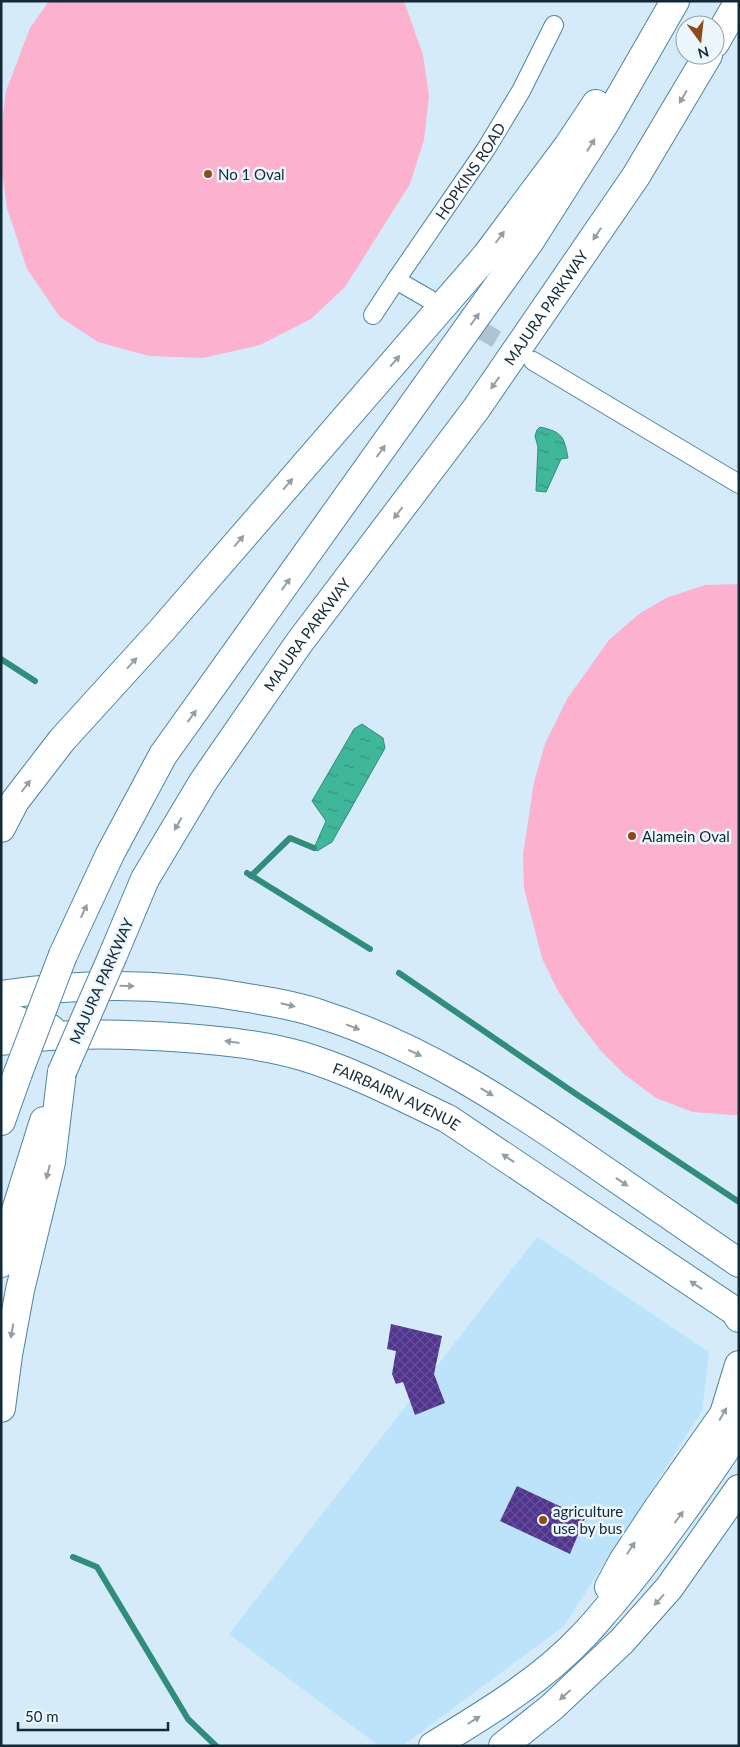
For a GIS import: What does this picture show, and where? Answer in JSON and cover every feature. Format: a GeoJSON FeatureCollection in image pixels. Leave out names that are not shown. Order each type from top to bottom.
{"type":"FeatureCollection","features":[{"type":"Feature","properties":{"kind":"main road"},"geometry":{"type":"LineString","coordinates":[[1,828],[15,801],[62,740],[162,630],[486,256],[568,146],[636,44],[671,1]]}},
{"type":"Feature","properties":{"kind":"main road"},"geometry":{"type":"LineString","coordinates":[[1,1121],[63,955],[110,854],[163,755],[530,241],[606,123],[675,1]]}},
{"type":"Feature","properties":{"kind":"main road"},"geometry":{"type":"LineString","coordinates":[[725,26],[739,1]]}},
{"type":"Feature","properties":{"kind":"main road","name":"MAJURA PARKWAY"},"geometry":{"type":"LineString","coordinates":[[1,1263],[34,1150],[62,1072],[145,879],[202,782],[299,643],[476,409],[636,176],[702,65]]}},
{"type":"Feature","properties":{"kind":"main road"},"geometry":{"type":"LineString","coordinates":[[9,996],[92,985],[187,989],[288,1005],[321,1014],[420,1054],[517,1110],[739,1263]]}},
{"type":"Feature","properties":{"kind":"main road"},"geometry":{"type":"LineString","coordinates":[[1,1014],[27,1024],[72,1033]]}},
{"type":"Feature","properties":{"kind":"main road","name":"FAIRBAIRN AVENUE"},"geometry":{"type":"LineString","coordinates":[[1,1041],[72,1033],[159,1036],[234,1042],[301,1056],[365,1080],[448,1119],[738,1315]]}},
{"type":"Feature","properties":{"kind":"main road"},"geometry":{"type":"LineString","coordinates":[[1,1408],[8,1355],[20,1290],[51,1162],[62,1072]]}},
{"type":"Feature","properties":{"kind":"main road"},"geometry":{"type":"LineString","coordinates":[[583,1637],[623,1561],[724,1414],[739,1365]]}},
{"type":"Feature","properties":{"kind":"main road"},"geometry":{"type":"LineString","coordinates":[[433,1746],[542,1673],[583,1637],[646,1562],[689,1504],[739,1430]]}},
{"type":"Feature","properties":{"kind":"main road"},"geometry":{"type":"LineString","coordinates":[[503,1746],[552,1707],[622,1641],[669,1588],[739,1489]]}},
{"type":"Feature","properties":{"kind":"street","name":"HOPKINS ROAD"},"geometry":{"type":"LineString","coordinates":[[372,315],[491,141],[521,91],[554,25]]}},
{"type":"Feature","properties":{"kind":"street"},"geometry":{"type":"LineString","coordinates":[[396,280],[429,299]]}},
{"type":"Feature","properties":{"kind":"street"},"geometry":{"type":"LineString","coordinates":[[533,361],[739,484]]}},
{"type":"Feature","properties":{"kind":"shaded area","name":"No 1 Oval"},"geometry":{"type":"Polygon","coordinates":[[[49,1],[404,1],[423,55],[429,96],[424,140],[410,184],[345,287],[311,319],[260,345],[203,358],[149,356],[98,342],[60,317],[27,269],[7,208],[1,163],[1,131],[6,91],[30,28],[49,1]]]}},
{"type":"Feature","properties":{"kind":"shaded area","name":"Alamein Oval"},"geometry":{"type":"Polygon","coordinates":[[[739,584],[739,1115],[733,1115],[693,1112],[656,1098],[624,1074],[601,1051],[558,991],[542,958],[524,888],[523,855],[534,782],[545,744],[567,699],[609,640],[639,614],[666,598],[705,585],[739,584]]]}},
{"type":"Feature","properties":{"kind":"shaded area","name":"agriculture use by bus"},"geometry":{"type":"Polygon","coordinates":[[[537,1237],[709,1352],[702,1411],[564,1626],[402,1746],[379,1746],[229,1634],[537,1237]]]}},
{"type":"Feature","properties":{"kind":"water"},"geometry":{"type":"Polygon","coordinates":[[[540,427],[561,436],[568,458],[561,459],[546,492],[536,491],[538,447],[535,436],[540,427]]]}},
{"type":"Feature","properties":{"kind":"water"},"geometry":{"type":"Polygon","coordinates":[[[362,724],[383,738],[385,748],[332,842],[317,851],[314,848],[326,821],[312,801],[354,729],[362,724]]]}},
{"type":"Feature","properties":{"kind":"building"},"geometry":{"type":"Polygon","coordinates":[[[391,1324],[442,1336],[434,1374],[445,1403],[415,1415],[403,1382],[396,1384],[392,1374],[396,1351],[387,1349],[391,1324]]]}},
{"type":"Feature","properties":{"kind":"building","name":"agriculture use by bus"},"geometry":{"type":"Polygon","coordinates":[[[517,1486],[585,1518],[570,1554],[500,1521],[517,1486]]]}},
{"type":"Feature","properties":{"kind":"waterway"},"geometry":{"type":"LineString","coordinates":[[1,659],[35,681]]}},
{"type":"Feature","properties":{"kind":"waterway"},"geometry":{"type":"LineString","coordinates":[[251,876],[290,838],[314,848]]}},
{"type":"Feature","properties":{"kind":"waterway"},"geometry":{"type":"LineString","coordinates":[[247,873],[370,949]]}},
{"type":"Feature","properties":{"kind":"waterway"},"geometry":{"type":"LineString","coordinates":[[399,973],[739,1202]]}},
{"type":"Feature","properties":{"kind":"waterway"},"geometry":{"type":"LineString","coordinates":[[73,1557],[97,1567],[188,1719],[216,1746]]}},
{"type":"Feature","properties":{"kind":"tunnel"},"geometry":{"type":"LineString","coordinates":[[435,302],[524,356]]}},
{"type":"Feature","properties":{"kind":"place","name":"No 1 Oval"},"geometry":{"type":"Point","coordinates":[208,174]}},
{"type":"Feature","properties":{"kind":"place","name":"Alamein Oval"},"geometry":{"type":"Point","coordinates":[632,836]}},
{"type":"Feature","properties":{"kind":"place","name":"agriculture use by bus"},"geometry":{"type":"Point","coordinates":[543,1520]}}]}
